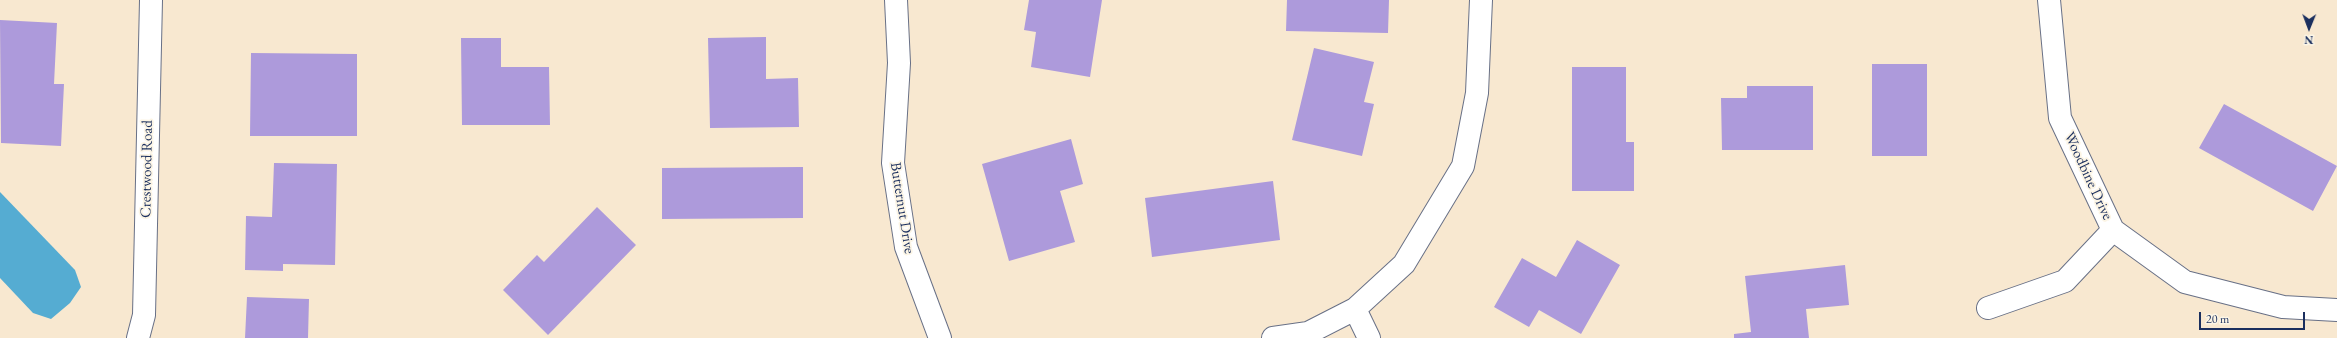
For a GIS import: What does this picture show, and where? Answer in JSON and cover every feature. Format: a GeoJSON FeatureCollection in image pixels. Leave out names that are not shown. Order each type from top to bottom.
{"type":"FeatureCollection","features":[{"type":"Feature","properties":{"kind":"street","name":"Crestwood Road"},"geometry":{"type":"LineString","coordinates":[[138,338],[144,315],[151,0]]}},
{"type":"Feature","properties":{"kind":"street","name":"Butternut Drive"},"geometry":{"type":"LineString","coordinates":[[896,0],[899,63],[893,163],[906,247],[940,338]]}},
{"type":"Feature","properties":{"kind":"street"},"geometry":{"type":"LineString","coordinates":[[1273,338],[1308,333],[1355,309],[1404,264],[1463,166],[1478,93],[1481,0]]}},
{"type":"Feature","properties":{"kind":"street","name":"Woodbine Drive"},"geometry":{"type":"LineString","coordinates":[[2049,0],[2060,118],[2113,230],[2186,282],[2283,307],[2337,310]]}},
{"type":"Feature","properties":{"kind":"street"},"geometry":{"type":"LineString","coordinates":[[1988,308],[2065,281],[2113,230]]}},
{"type":"Feature","properties":{"kind":"street"},"geometry":{"type":"LineString","coordinates":[[1355,309],[1369,338]]}},
{"type":"Feature","properties":{"kind":"water"},"geometry":{"type":"Polygon","coordinates":[[[0,192],[75,270],[81,287],[70,303],[51,319],[33,313],[0,278],[0,192]]]}},
{"type":"Feature","properties":{"kind":"building"},"geometry":{"type":"Polygon","coordinates":[[[1029,0],[1102,0],[1090,77],[1031,67],[1036,32],[1024,30],[1029,0]]]}},
{"type":"Feature","properties":{"kind":"building"},"geometry":{"type":"Polygon","coordinates":[[[1287,0],[1389,0],[1388,33],[1286,31],[1287,0]]]}},
{"type":"Feature","properties":{"kind":"building"},"geometry":{"type":"Polygon","coordinates":[[[0,20],[57,23],[54,84],[64,84],[61,146],[1,143],[0,20]]]}},
{"type":"Feature","properties":{"kind":"building"},"geometry":{"type":"Polygon","coordinates":[[[766,37],[766,79],[798,78],[799,127],[710,128],[708,38],[766,37]]]}},
{"type":"Feature","properties":{"kind":"building"},"geometry":{"type":"Polygon","coordinates":[[[461,38],[501,38],[501,67],[549,67],[550,125],[462,125],[461,38]]]}},
{"type":"Feature","properties":{"kind":"building"},"geometry":{"type":"Polygon","coordinates":[[[1314,48],[1374,62],[1364,102],[1374,104],[1362,156],[1292,140],[1314,48]]]}},
{"type":"Feature","properties":{"kind":"building"},"geometry":{"type":"Polygon","coordinates":[[[251,53],[357,54],[357,136],[250,136],[251,53]]]}},
{"type":"Feature","properties":{"kind":"building"},"geometry":{"type":"Polygon","coordinates":[[[1872,64],[1927,64],[1927,156],[1872,156],[1872,64]]]}},
{"type":"Feature","properties":{"kind":"building"},"geometry":{"type":"Polygon","coordinates":[[[1572,67],[1626,67],[1626,142],[1634,142],[1634,191],[1572,191],[1572,67]]]}},
{"type":"Feature","properties":{"kind":"building"},"geometry":{"type":"Polygon","coordinates":[[[1747,86],[1813,86],[1813,150],[1722,150],[1721,98],[1747,98],[1747,86]]]}},
{"type":"Feature","properties":{"kind":"building"},"geometry":{"type":"Polygon","coordinates":[[[2224,104],[2337,166],[2313,211],[2199,148],[2224,104]]]}},
{"type":"Feature","properties":{"kind":"building"},"geometry":{"type":"Polygon","coordinates":[[[1071,139],[1083,184],[1060,191],[1075,242],[1009,261],[982,164],[1071,139]]]}},
{"type":"Feature","properties":{"kind":"building"},"geometry":{"type":"Polygon","coordinates":[[[274,163],[337,164],[335,265],[283,264],[283,271],[245,270],[246,216],[272,217],[274,163]]]}},
{"type":"Feature","properties":{"kind":"building"},"geometry":{"type":"Polygon","coordinates":[[[803,167],[803,218],[662,219],[662,168],[803,167]]]}},
{"type":"Feature","properties":{"kind":"building"},"geometry":{"type":"Polygon","coordinates":[[[1273,181],[1280,240],[1152,257],[1145,198],[1273,181]]]}},
{"type":"Feature","properties":{"kind":"building"},"geometry":{"type":"Polygon","coordinates":[[[597,207],[636,245],[548,335],[503,290],[537,255],[544,262],[597,207]]]}},
{"type":"Feature","properties":{"kind":"building"},"geometry":{"type":"Polygon","coordinates":[[[1577,240],[1620,265],[1581,334],[1539,310],[1529,327],[1494,307],[1522,258],[1556,277],[1577,240]]]}},
{"type":"Feature","properties":{"kind":"building"},"geometry":{"type":"Polygon","coordinates":[[[1845,265],[1849,305],[1806,309],[1809,338],[1734,338],[1734,334],[1751,332],[1745,276],[1845,265]]]}},
{"type":"Feature","properties":{"kind":"building"},"geometry":{"type":"Polygon","coordinates":[[[247,297],[309,299],[308,338],[245,338],[247,297]]]}}]}
